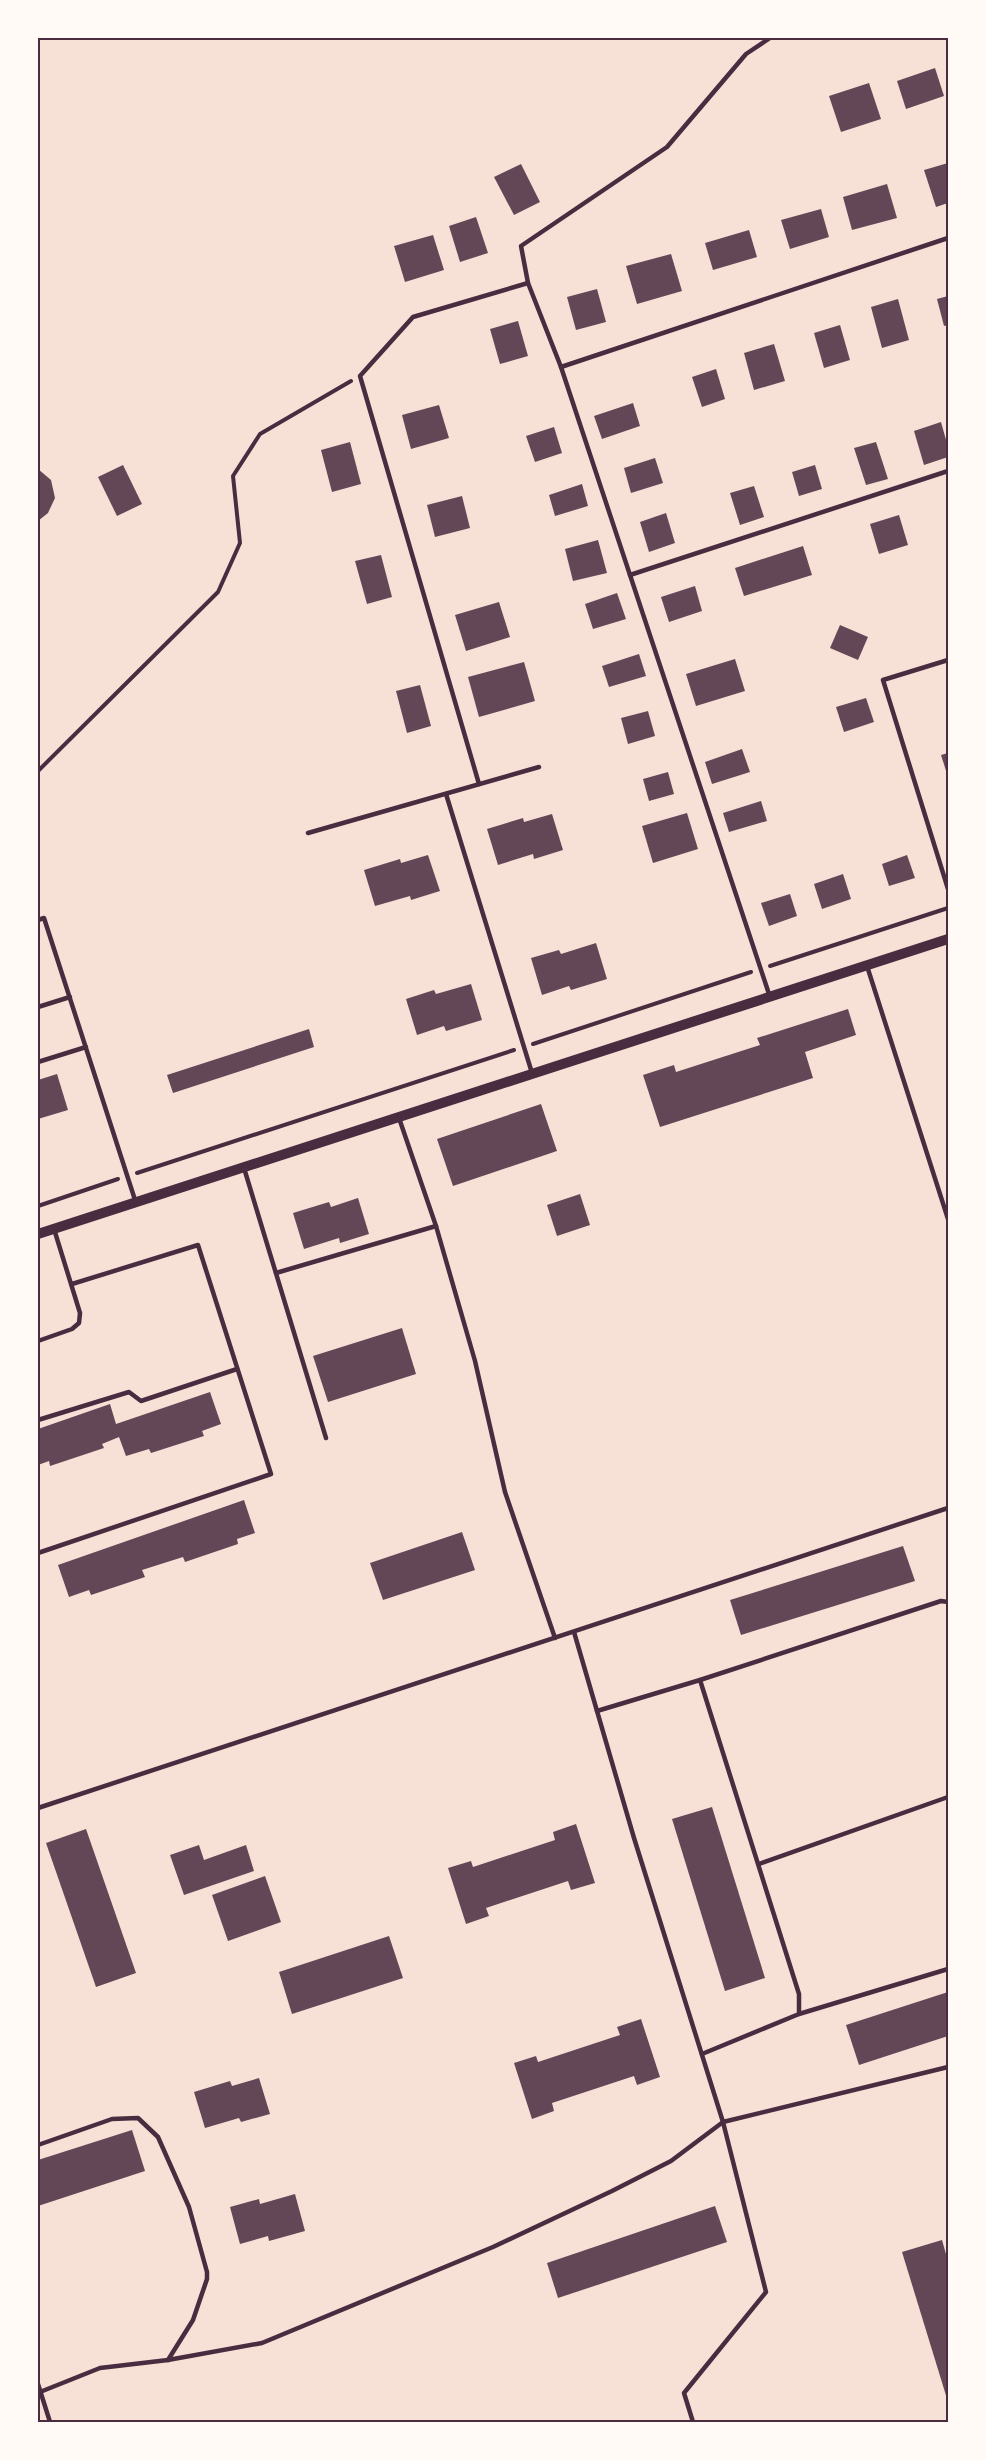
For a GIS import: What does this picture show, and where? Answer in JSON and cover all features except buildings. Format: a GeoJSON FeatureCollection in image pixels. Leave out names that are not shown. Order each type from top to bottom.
{"type":"FeatureCollection","features":[{"type":"Feature","properties":{"kind":"street"},"geometry":{"type":"LineString","coordinates":[[38,1234],[948,939]]}},
{"type":"Feature","properties":{"kind":"lane"},"geometry":{"type":"LineString","coordinates":[[770,38],[746,54],[667,147],[521,246],[528,283],[561,367],[771,997]]}},
{"type":"Feature","properties":{"kind":"lane"},"geometry":{"type":"LineString","coordinates":[[561,367],[948,238]]}},
{"type":"Feature","properties":{"kind":"lane"},"geometry":{"type":"LineString","coordinates":[[479,784],[360,376],[413,317],[528,283]]}},
{"type":"Feature","properties":{"kind":"lane"},"geometry":{"type":"LineString","coordinates":[[630,575],[948,471]]}},
{"type":"Feature","properties":{"kind":"lane"},"geometry":{"type":"LineString","coordinates":[[948,660],[883,680],[948,889]]}},
{"type":"Feature","properties":{"kind":"lane"},"geometry":{"type":"LineString","coordinates":[[308,833],[539,767]]}},
{"type":"Feature","properties":{"kind":"lane"},"geometry":{"type":"LineString","coordinates":[[446,794],[532,1075]]}},
{"type":"Feature","properties":{"kind":"lane"},"geometry":{"type":"LineString","coordinates":[[38,921],[44,918],[136,1203]]}},
{"type":"Feature","properties":{"kind":"lane"},"geometry":{"type":"LineString","coordinates":[[867,966],[948,1219]]}},
{"type":"Feature","properties":{"kind":"lane"},"geometry":{"type":"LineString","coordinates":[[38,1007],[70,997]]}},
{"type":"Feature","properties":{"kind":"lane"},"geometry":{"type":"LineString","coordinates":[[38,1062],[86,1047]]}},
{"type":"Feature","properties":{"kind":"lane"},"geometry":{"type":"LineString","coordinates":[[399,1118],[436,1226],[475,1361],[505,1492],[555,1638]]}},
{"type":"Feature","properties":{"kind":"lane"},"geometry":{"type":"LineString","coordinates":[[244,1168],[326,1438]]}},
{"type":"Feature","properties":{"kind":"lane"},"geometry":{"type":"LineString","coordinates":[[276,1274],[436,1226]]}},
{"type":"Feature","properties":{"kind":"lane"},"geometry":{"type":"LineString","coordinates":[[38,1341],[72,1329],[79,1323],[80,1313],[54,1228]]}},
{"type":"Feature","properties":{"kind":"lane"},"geometry":{"type":"LineString","coordinates":[[38,1552],[271,1474],[198,1245],[72,1284]]}},
{"type":"Feature","properties":{"kind":"lane"},"geometry":{"type":"LineString","coordinates":[[38,1420],[129,1392],[141,1401],[237,1369]]}},
{"type":"Feature","properties":{"kind":"lane"},"geometry":{"type":"LineString","coordinates":[[38,1808],[948,1509]]}},
{"type":"Feature","properties":{"kind":"lane"},"geometry":{"type":"LineString","coordinates":[[597,1711],[700,1680],[941,1601],[948,1602]]}},
{"type":"Feature","properties":{"kind":"lane"},"geometry":{"type":"LineString","coordinates":[[574,1632],[634,1838],[723,2121],[766,2292],[684,2393],[693,2422]]}},
{"type":"Feature","properties":{"kind":"lane"},"geometry":{"type":"LineString","coordinates":[[700,1680],[799,1994],[799,2014]]}},
{"type":"Feature","properties":{"kind":"lane"},"geometry":{"type":"LineString","coordinates":[[759,1864],[948,1797]]}},
{"type":"Feature","properties":{"kind":"lane"},"geometry":{"type":"LineString","coordinates":[[702,2054],[799,2014],[948,1970]]}},
{"type":"Feature","properties":{"kind":"lane"},"geometry":{"type":"LineString","coordinates":[[40,2392],[99,2368],[168,2360],[262,2343],[493,2247],[672,2161],[723,2121],[948,2067]]}},
{"type":"Feature","properties":{"kind":"lane"},"geometry":{"type":"LineString","coordinates":[[38,2145],[112,2119],[138,2118],[159,2137],[189,2207],[207,2279],[193,2320],[168,2360]]}},
{"type":"Feature","properties":{"kind":"lane"},"geometry":{"type":"LineString","coordinates":[[38,2384],[50,2422]]}},
{"type":"Feature","properties":{"kind":"path"},"geometry":{"type":"LineString","coordinates":[[38,771],[218,592],[240,543],[233,476],[260,434],[360,376]]}},
{"type":"Feature","properties":{"kind":"path"},"geometry":{"type":"LineString","coordinates":[[38,1206],[948,908]]}}]}
